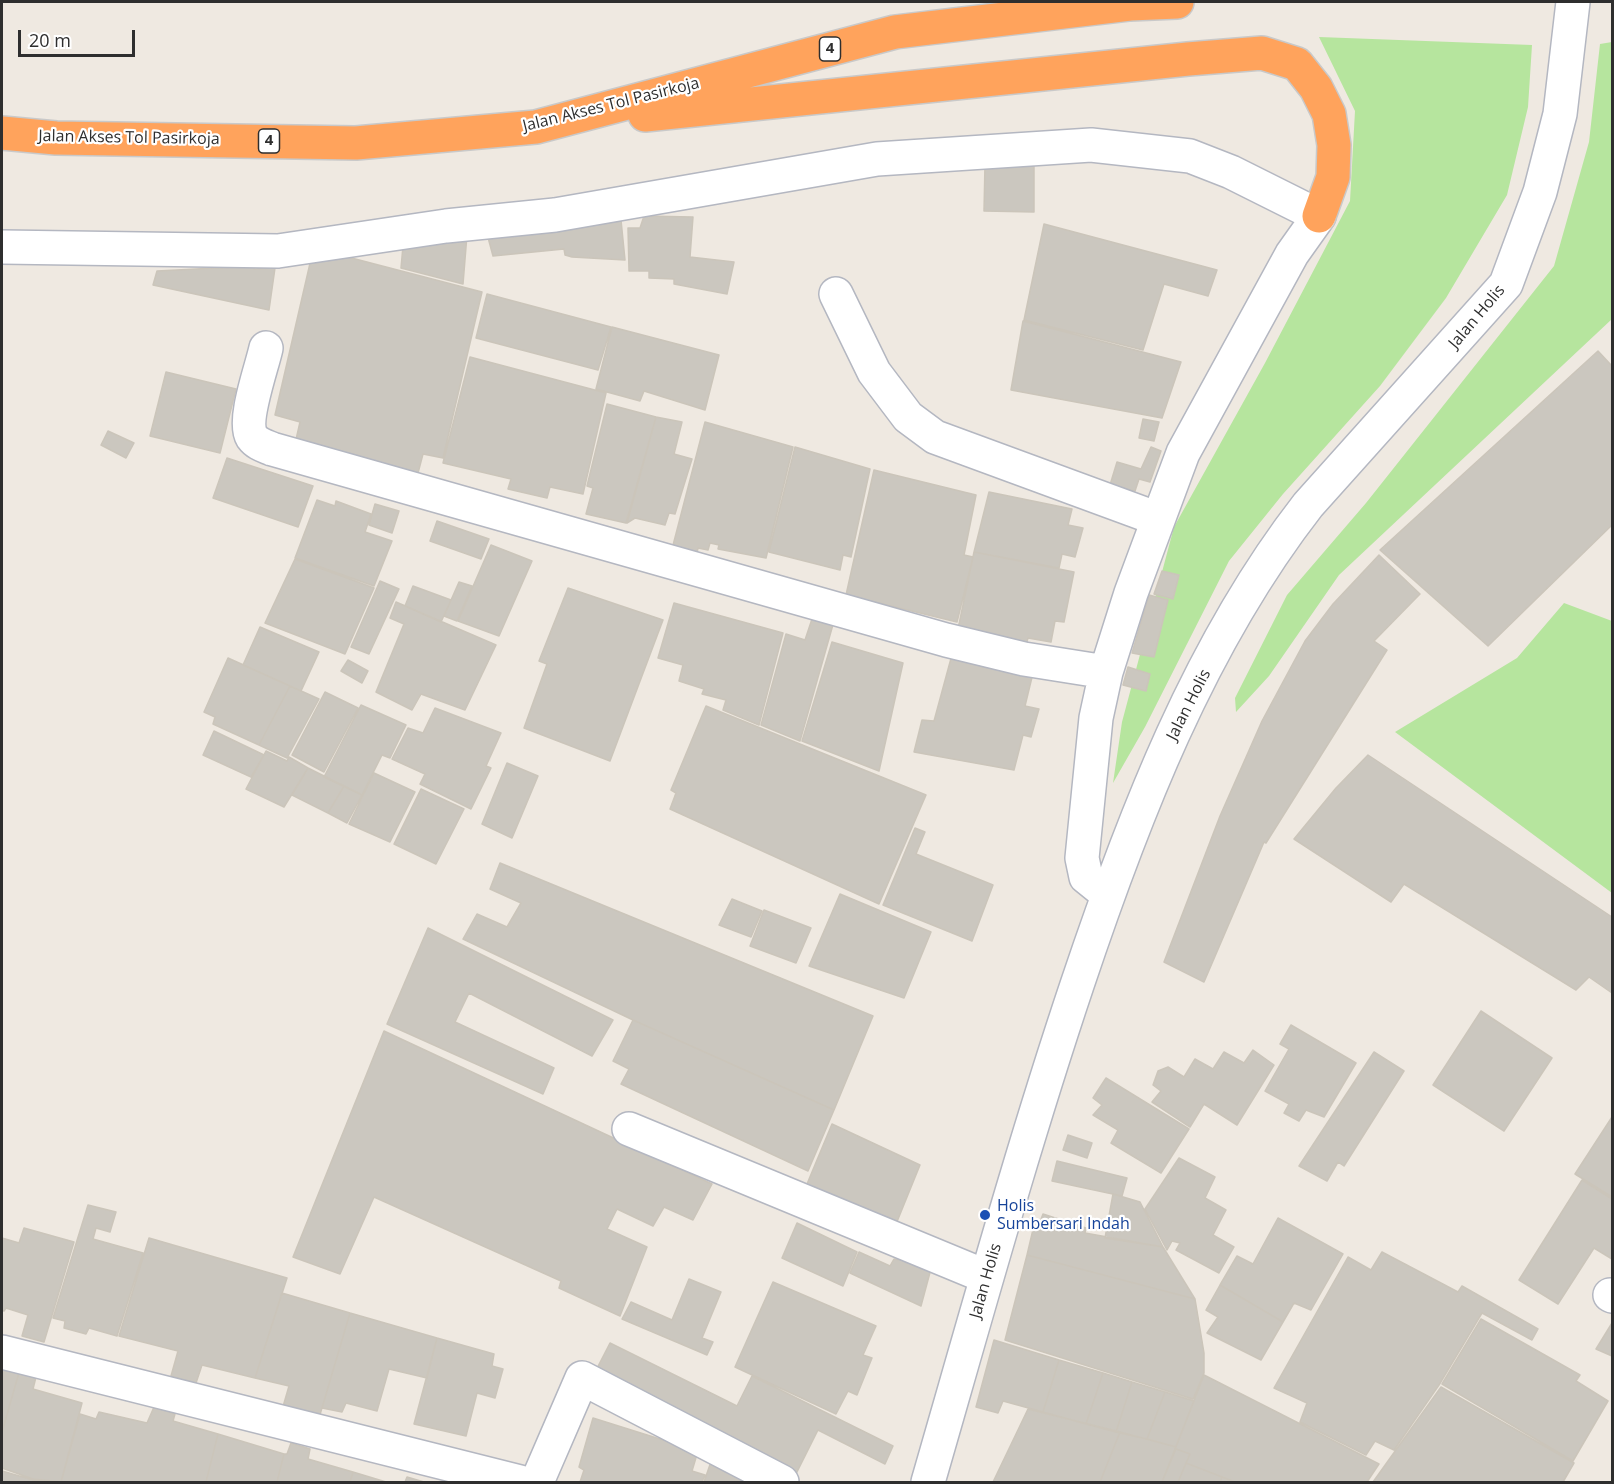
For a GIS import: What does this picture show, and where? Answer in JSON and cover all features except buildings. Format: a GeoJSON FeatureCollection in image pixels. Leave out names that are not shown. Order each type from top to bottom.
{"type":"FeatureCollection","features":[{"type":"Feature","properties":{"kind":"highway","name":"Jalan Akses Tol Pasirkoja"},"geometry":{"type":"LineString","coordinates":[[2,133],[56,138],[356,143],[536,127],[895,32],[1130,4],[1178,2]]}},
{"type":"Feature","properties":{"kind":"highway"},"geometry":{"type":"LineString","coordinates":[[536,127],[833,94],[1262,53],[1297,64],[1316,88],[1329,114],[1334,145],[1333,177],[1319,216]]}},
{"type":"Feature","properties":{"kind":"street","name":"Jalan Holis"},"geometry":{"type":"LineString","coordinates":[[928,1482],[1048,1072],[1107,894],[1170,740],[1248,589],[1308,505],[1506,284],[1537,202],[1560,114],[1573,2]]}},
{"type":"Feature","properties":{"kind":"street"},"geometry":{"type":"LineString","coordinates":[[2,247],[278,251],[446,226],[555,215],[877,159],[1091,145],[1190,156],[1231,172],[1319,216],[1292,254],[1183,453],[1106,672],[1094,729],[1082,858],[1086,877],[1107,894]]}},
{"type":"Feature","properties":{"kind":"street"},"geometry":{"type":"LineString","coordinates":[[836,294],[874,372],[908,417],[917,424],[935,436],[1158,519]]}},
{"type":"Feature","properties":{"kind":"street"},"geometry":{"type":"LineString","coordinates":[[267,348],[249,418],[251,435],[258,443],[272,449],[945,640],[1024,659],[1106,672]]}},
{"type":"Feature","properties":{"kind":"street"},"geometry":{"type":"LineString","coordinates":[[629,1129],[987,1277]]}},
{"type":"Feature","properties":{"kind":"street"},"geometry":{"type":"LineString","coordinates":[[2,1352],[520,1482]]}},
{"type":"Feature","properties":{"kind":"street"},"geometry":{"type":"LineString","coordinates":[[537,1482],[582,1378],[782,1482]]}},
{"type":"Feature","properties":{"kind":"green space"},"geometry":{"type":"Polygon","coordinates":[[[1319,37],[1532,45],[1528,107],[1507,195],[1446,298],[1380,386],[1283,494],[1229,561],[1145,727],[1113,783],[1122,722],[1174,527],[1265,363],[1350,201],[1355,111],[1319,37]]]}},
{"type":"Feature","properties":{"kind":"green space"},"geometry":{"type":"Polygon","coordinates":[[[1612,42],[1612,319],[1339,575],[1269,676],[1236,712],[1235,698],[1287,595],[1366,503],[1554,266],[1589,142],[1600,44],[1612,42]]]}},
{"type":"Feature","properties":{"kind":"green space"},"geometry":{"type":"Polygon","coordinates":[[[1564,603],[1612,621],[1612,893],[1395,732],[1517,658],[1564,603]]]}},
{"type":"Feature","properties":{"kind":"place","name":"Holis Sumbersari Indah"},"geometry":{"type":"Point","coordinates":[985,1215]}}]}
